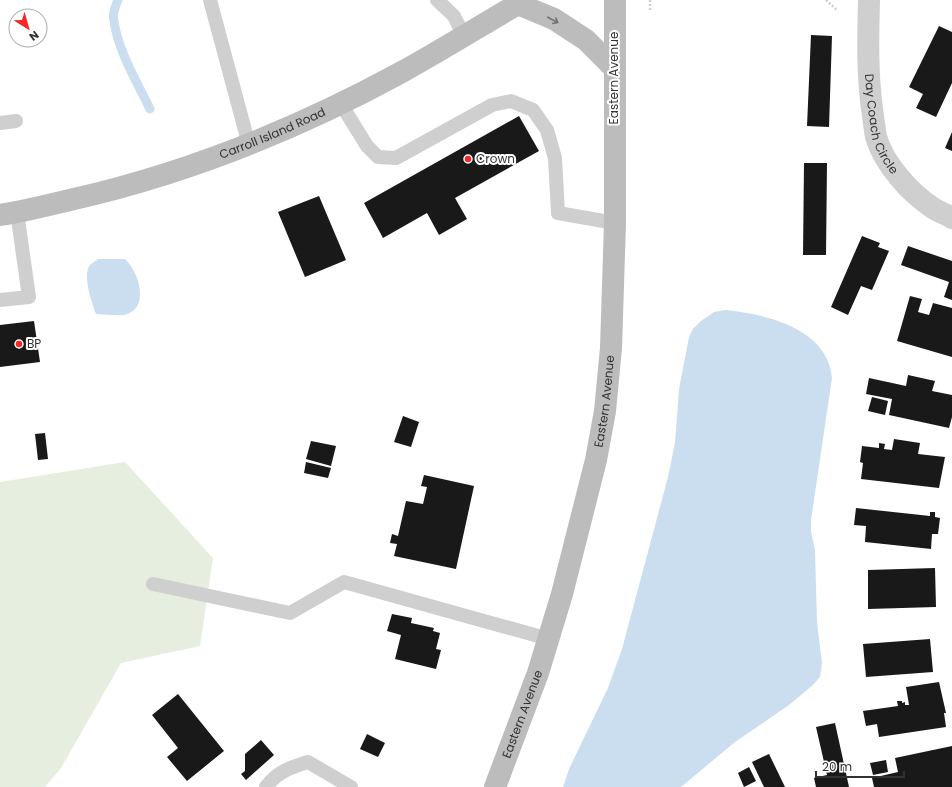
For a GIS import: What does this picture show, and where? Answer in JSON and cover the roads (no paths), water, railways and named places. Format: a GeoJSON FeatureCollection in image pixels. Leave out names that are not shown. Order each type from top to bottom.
{"type":"FeatureCollection","features":[{"type":"Feature","properties":{"kind":"main road","name":"Eastern Avenue"},"geometry":{"type":"LineString","coordinates":[[495,787],[538,673],[562,594],[596,460],[605,411],[611,348],[614,223],[615,0]]}},
{"type":"Feature","properties":{"kind":"main road","name":"Carroll Island Road"},"geometry":{"type":"LineString","coordinates":[[9,214],[110,191],[171,174],[249,145],[341,104],[464,36],[521,1]]}},
{"type":"Feature","properties":{"kind":"main road"},"geometry":{"type":"LineString","coordinates":[[521,1],[554,19],[586,40],[614,68]]}},
{"type":"Feature","properties":{"kind":"street","name":"Day Coach Circle"},"geometry":{"type":"LineString","coordinates":[[869,0],[867,56],[870,100],[876,138],[887,160],[902,181],[915,195],[933,208],[952,218]]}},
{"type":"Feature","properties":{"kind":"lane"},"geometry":{"type":"LineString","coordinates":[[210,0],[249,145]]}},
{"type":"Feature","properties":{"kind":"lane"},"geometry":{"type":"LineString","coordinates":[[437,0],[454,16],[464,36]]}},
{"type":"Feature","properties":{"kind":"lane"},"geometry":{"type":"LineString","coordinates":[[341,104],[367,146],[378,156],[396,158],[492,105],[511,101],[533,110],[547,130],[555,158],[558,213],[614,223]]}},
{"type":"Feature","properties":{"kind":"lane"},"geometry":{"type":"LineString","coordinates":[[0,123],[16,121]]}},
{"type":"Feature","properties":{"kind":"lane"},"geometry":{"type":"LineString","coordinates":[[0,300],[29,297],[9,214]]}},
{"type":"Feature","properties":{"kind":"lane"},"geometry":{"type":"LineString","coordinates":[[154,584],[290,613],[344,582],[548,639]]}},
{"type":"Feature","properties":{"kind":"lane"},"geometry":{"type":"LineString","coordinates":[[266,787],[273,778],[291,766],[308,762],[351,787]]}},
{"type":"Feature","properties":{"kind":"water"},"geometry":{"type":"Polygon","coordinates":[[[98,259],[125,259],[135,272],[140,290],[140,298],[138,306],[132,311],[124,315],[96,314],[88,289],[87,275],[90,265],[98,259]]]}},
{"type":"Feature","properties":{"kind":"water"},"geometry":{"type":"Polygon","coordinates":[[[725,310],[758,315],[792,327],[807,336],[819,347],[828,361],[832,378],[811,520],[811,532],[815,550],[817,622],[822,663],[820,677],[813,685],[789,705],[735,742],[681,787],[563,787],[569,769],[608,688],[622,649],[668,477],[675,443],[679,389],[689,337],[693,329],[701,321],[714,312],[725,310]]]}},
{"type":"Feature","properties":{"kind":"waterway"},"geometry":{"type":"LineString","coordinates":[[118,0],[113,18],[119,44],[150,109]]}},
{"type":"Feature","properties":{"kind":"place","name":"Crown"},"geometry":{"type":"Point","coordinates":[468,159]}},
{"type":"Feature","properties":{"kind":"place","name":"BP"},"geometry":{"type":"Point","coordinates":[19,344]}}]}
